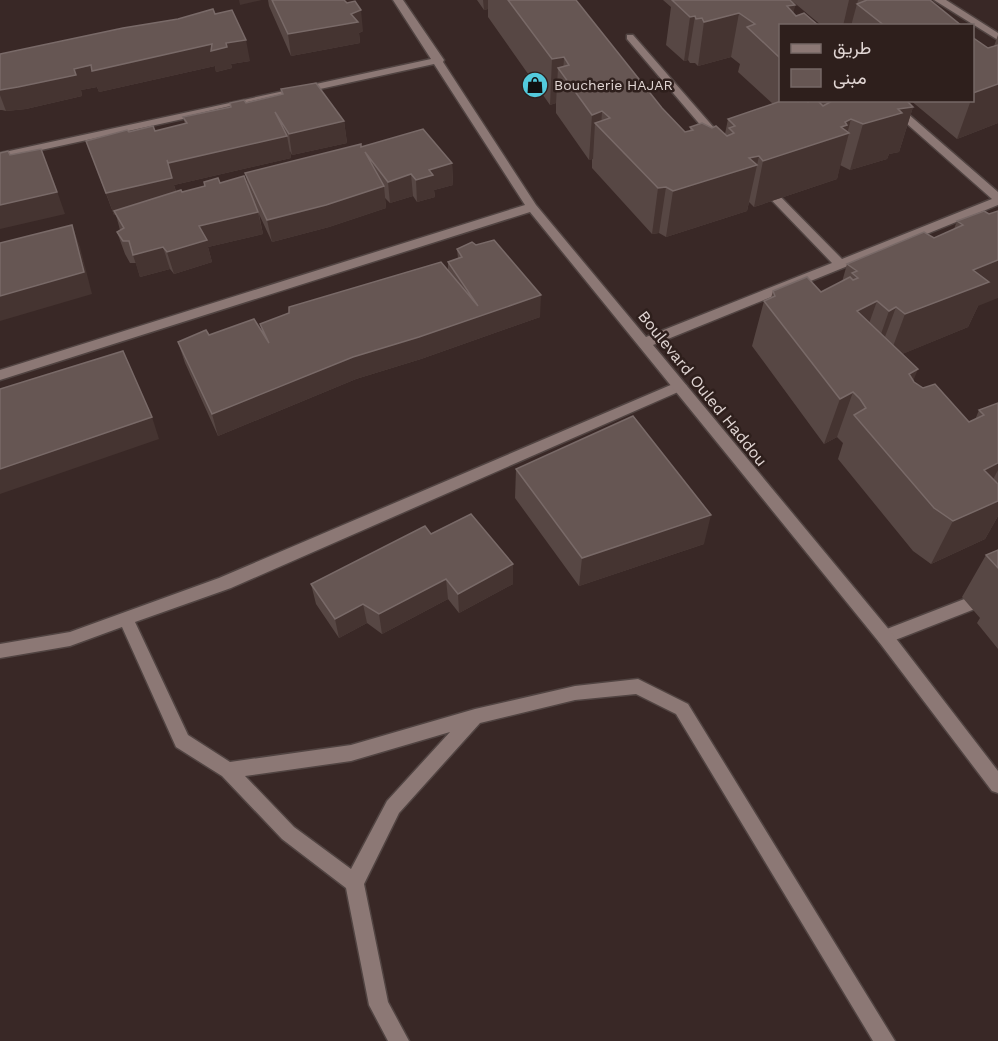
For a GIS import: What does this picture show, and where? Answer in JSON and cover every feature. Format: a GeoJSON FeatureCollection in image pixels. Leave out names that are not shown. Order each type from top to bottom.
{"type":"FeatureCollection","features":[{"type":"Feature","properties":{"kind":"street","name":"Boulevard Ouled Haddou"},"geometry":{"type":"LineString","coordinates":[[398,0],[439,60],[532,207],[885,636],[998,785]]}},
{"type":"Feature","properties":{"kind":"street"},"geometry":{"type":"LineString","coordinates":[[939,0],[998,37]]}},
{"type":"Feature","properties":{"kind":"street"},"geometry":{"type":"LineString","coordinates":[[630,37],[726,148]]}},
{"type":"Feature","properties":{"kind":"street"},"geometry":{"type":"LineString","coordinates":[[0,156],[439,60]]}},
{"type":"Feature","properties":{"kind":"street"},"geometry":{"type":"LineString","coordinates":[[645,343],[998,200],[887,102]]}},
{"type":"Feature","properties":{"kind":"street"},"geometry":{"type":"LineString","coordinates":[[750,173],[840,264]]}},
{"type":"Feature","properties":{"kind":"street"},"geometry":{"type":"LineString","coordinates":[[0,375],[532,207]]}},
{"type":"Feature","properties":{"kind":"street"},"geometry":{"type":"LineString","coordinates":[[0,651],[69,639],[225,583],[680,386]]}},
{"type":"Feature","properties":{"kind":"street"},"geometry":{"type":"LineString","coordinates":[[885,636],[998,593]]}},
{"type":"Feature","properties":{"kind":"street"},"geometry":{"type":"LineString","coordinates":[[126,619],[182,741],[228,770],[288,833],[354,883]]}},
{"type":"Feature","properties":{"kind":"street"},"geometry":{"type":"LineString","coordinates":[[228,770],[351,753],[475,717],[575,693],[638,686],[682,708],[885,1041]]}},
{"type":"Feature","properties":{"kind":"street"},"geometry":{"type":"LineString","coordinates":[[399,1041],[379,1005],[354,883],[393,807],[475,717]]}},
{"type":"Feature","properties":{"kind":"building"},"geometry":{"type":"Polygon","coordinates":[[[272,0],[344,0],[347,3],[355,1],[361,10],[351,14],[358,22],[288,34],[272,0]]]}},
{"type":"Feature","properties":{"kind":"building"},"geometry":{"type":"Polygon","coordinates":[[[508,0],[576,0],[662,108],[685,132],[693,130],[690,127],[702,123],[712,128],[716,126],[727,136],[734,133],[729,128],[735,126],[728,119],[779,102],[819,102],[823,106],[830,102],[908,102],[913,107],[898,109],[902,113],[863,124],[851,119],[845,122],[847,125],[841,127],[849,133],[763,161],[759,156],[749,158],[757,165],[673,191],[666,187],[658,188],[595,123],[610,118],[602,111],[592,115],[558,68],[569,65],[564,57],[552,59],[508,0]]]}},
{"type":"Feature","properties":{"kind":"building"},"geometry":{"type":"Polygon","coordinates":[[[672,0],[790,0],[795,5],[787,6],[796,16],[804,13],[817,24],[779,24],[779,57],[747,27],[755,24],[739,13],[704,22],[702,18],[690,17],[672,0]]]}},
{"type":"Feature","properties":{"kind":"building"},"geometry":{"type":"Polygon","coordinates":[[[867,0],[930,0],[960,24],[882,24],[857,4],[867,0]]]}},
{"type":"Feature","properties":{"kind":"building"},"geometry":{"type":"Polygon","coordinates":[[[213,9],[215,14],[232,10],[246,40],[226,43],[227,47],[211,51],[212,44],[92,71],[91,65],[74,69],[76,75],[0,90],[0,54],[178,19],[213,9]]]}},
{"type":"Feature","properties":{"kind":"building"},"geometry":{"type":"Polygon","coordinates":[[[974,38],[988,48],[998,45],[998,84],[974,93],[974,38]]]}},
{"type":"Feature","properties":{"kind":"building"},"geometry":{"type":"Polygon","coordinates":[[[316,83],[344,121],[289,134],[275,112],[287,136],[168,163],[167,160],[172,178],[106,193],[86,141],[127,130],[129,132],[153,126],[155,131],[187,123],[183,117],[231,107],[230,103],[244,100],[246,103],[283,94],[281,89],[316,83]]]}},
{"type":"Feature","properties":{"kind":"building"},"geometry":{"type":"Polygon","coordinates":[[[423,129],[452,163],[429,170],[433,175],[416,180],[411,174],[388,182],[365,152],[384,186],[326,205],[267,220],[245,173],[361,144],[361,147],[423,129]]]}},
{"type":"Feature","properties":{"kind":"building"},"geometry":{"type":"Polygon","coordinates":[[[41,149],[57,192],[0,205],[0,153],[8,151],[10,155],[41,149]]]}},
{"type":"Feature","properties":{"kind":"building"},"geometry":{"type":"Polygon","coordinates":[[[244,176],[258,212],[199,226],[207,240],[167,252],[163,247],[133,255],[129,241],[123,241],[117,232],[124,228],[114,211],[181,190],[182,192],[205,186],[204,182],[218,178],[220,183],[244,176]]]}},
{"type":"Feature","properties":{"kind":"building"},"geometry":{"type":"Polygon","coordinates":[[[984,211],[989,214],[998,211],[998,260],[973,270],[989,282],[905,314],[896,307],[889,311],[877,301],[857,311],[918,369],[909,374],[914,382],[923,388],[935,384],[969,422],[984,415],[979,410],[998,403],[998,463],[984,470],[998,484],[998,501],[953,521],[934,508],[854,415],[866,408],[860,399],[853,392],[840,399],[764,301],[775,296],[773,291],[807,277],[821,292],[850,277],[853,280],[858,278],[852,273],[857,271],[847,264],[924,232],[934,238],[963,225],[957,221],[984,211]]]}},
{"type":"Feature","properties":{"kind":"building"},"geometry":{"type":"Polygon","coordinates":[[[72,225],[84,272],[0,296],[0,243],[72,225]]]}},
{"type":"Feature","properties":{"kind":"building"},"geometry":{"type":"Polygon","coordinates":[[[494,240],[541,295],[353,357],[212,414],[178,342],[206,330],[209,335],[254,319],[269,343],[260,324],[289,313],[289,307],[441,262],[478,306],[448,262],[462,257],[457,249],[472,242],[476,245],[494,240]]]}},
{"type":"Feature","properties":{"kind":"building"},"geometry":{"type":"Polygon","coordinates":[[[123,351],[152,417],[0,469],[0,389],[123,351]]]}},
{"type":"Feature","properties":{"kind":"building"},"geometry":{"type":"Polygon","coordinates":[[[633,416],[711,515],[582,558],[516,469],[633,416]]]}},
{"type":"Feature","properties":{"kind":"building"},"geometry":{"type":"Polygon","coordinates":[[[471,514],[513,564],[458,594],[446,579],[379,614],[363,604],[335,619],[311,584],[425,526],[431,534],[471,514]]]}},
{"type":"Feature","properties":{"kind":"building"},"geometry":{"type":"Polygon","coordinates":[[[998,550],[998,568],[986,555],[998,550]]]}},
{"type":"Feature","properties":{"kind":"place","name":"Boucherie HAJAR"},"geometry":{"type":"Point","coordinates":[535,85]}}]}
